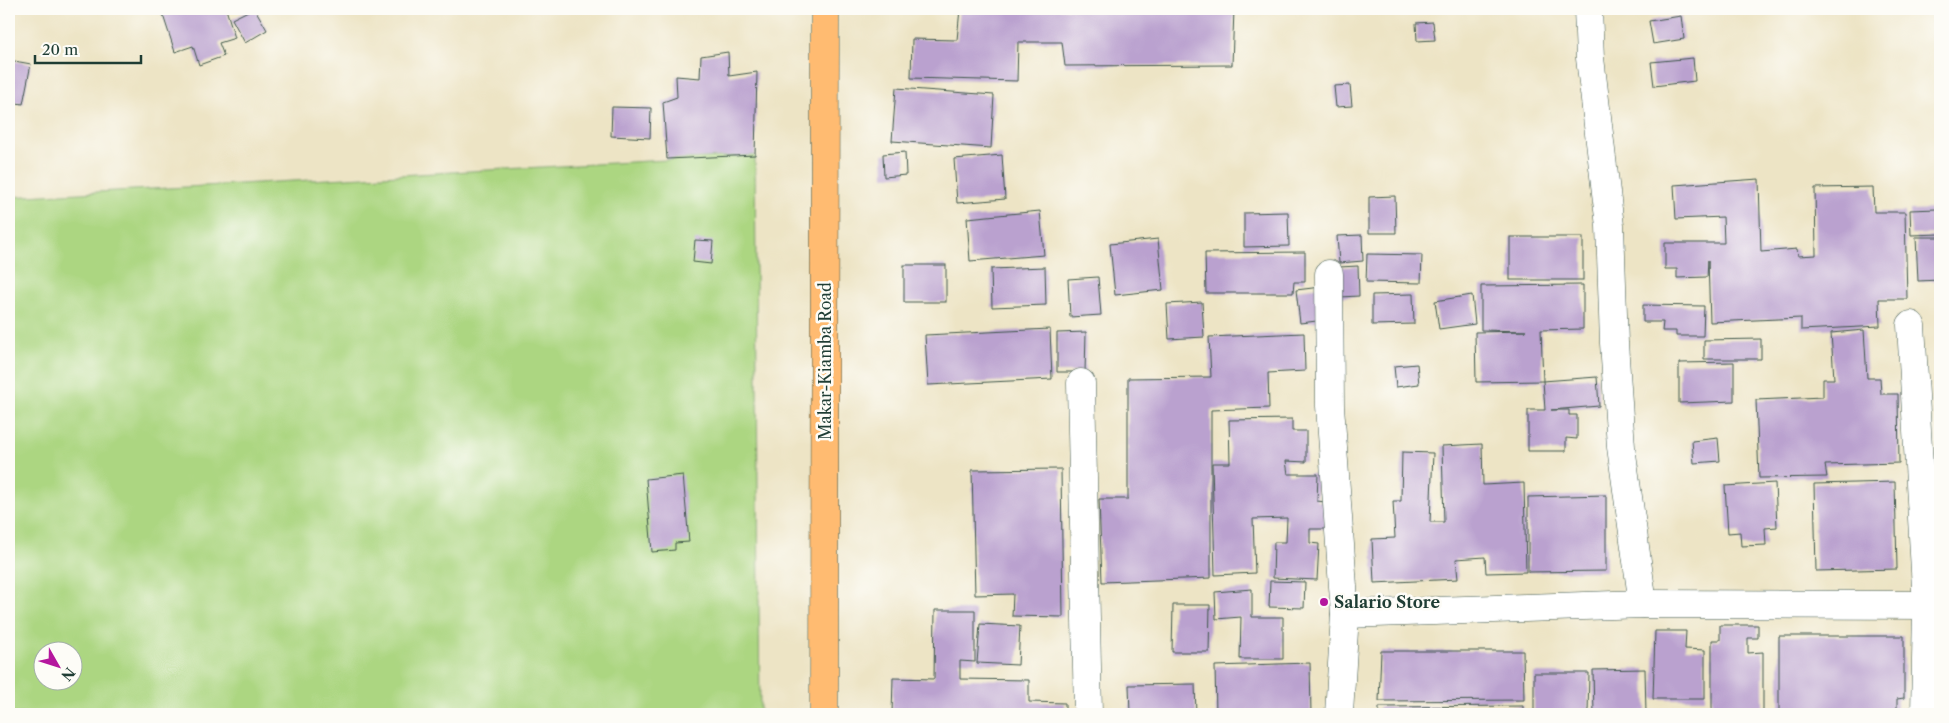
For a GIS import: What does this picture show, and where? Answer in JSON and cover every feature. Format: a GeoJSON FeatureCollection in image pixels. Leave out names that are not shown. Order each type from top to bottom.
{"type":"FeatureCollection","features":[{"type":"Feature","properties":{"kind":"main road","name":"Makar-Kiamba Road"},"geometry":{"type":"LineString","coordinates":[[824,714],[825,9]]}},
{"type":"Feature","properties":{"kind":"street"},"geometry":{"type":"LineString","coordinates":[[1588,9],[1590,58],[1610,226],[1614,343],[1621,447],[1643,604]]}},
{"type":"Feature","properties":{"kind":"street"},"geometry":{"type":"LineString","coordinates":[[1329,274],[1330,406],[1345,614],[1340,714]]}},
{"type":"Feature","properties":{"kind":"street"},"geometry":{"type":"LineString","coordinates":[[1911,325],[1934,606],[1924,714]]}},
{"type":"Feature","properties":{"kind":"street"},"geometry":{"type":"LineString","coordinates":[[1081,383],[1088,714]]}},
{"type":"Feature","properties":{"kind":"street"},"geometry":{"type":"LineString","coordinates":[[1345,614],[1643,604],[1934,606]]}},
{"type":"Feature","properties":{"kind":"green space"},"geometry":{"type":"Polygon","coordinates":[[[755,155],[760,714],[9,714],[9,197],[755,155]]]}},
{"type":"Feature","properties":{"kind":"building"},"geometry":{"type":"Polygon","coordinates":[[[161,9],[226,9],[235,38],[219,43],[224,56],[199,65],[193,46],[175,52],[161,9]]]}},
{"type":"Feature","properties":{"kind":"building"},"geometry":{"type":"Polygon","coordinates":[[[255,9],[267,30],[245,43],[232,19],[255,9]]]}},
{"type":"Feature","properties":{"kind":"building"},"geometry":{"type":"Polygon","coordinates":[[[960,9],[1234,9],[1232,65],[1065,66],[1062,42],[1018,42],[1017,81],[911,78],[912,39],[957,40],[960,9]]]}},
{"type":"Feature","properties":{"kind":"building"},"geometry":{"type":"Polygon","coordinates":[[[1681,16],[1684,39],[1653,44],[1649,21],[1681,16]]]}},
{"type":"Feature","properties":{"kind":"building"},"geometry":{"type":"Polygon","coordinates":[[[1433,22],[1435,40],[1417,41],[1416,23],[1433,22]]]}},
{"type":"Feature","properties":{"kind":"building"},"geometry":{"type":"Polygon","coordinates":[[[728,52],[729,76],[757,72],[755,155],[667,159],[663,102],[677,97],[676,76],[700,78],[701,56],[728,52]]]}},
{"type":"Feature","properties":{"kind":"building"},"geometry":{"type":"Polygon","coordinates":[[[1693,58],[1695,81],[1654,86],[1651,62],[1693,58]]]}},
{"type":"Feature","properties":{"kind":"building"},"geometry":{"type":"Polygon","coordinates":[[[9,60],[31,64],[23,104],[9,102],[9,60]]]}},
{"type":"Feature","properties":{"kind":"building"},"geometry":{"type":"Polygon","coordinates":[[[1350,85],[1352,106],[1336,107],[1334,86],[1350,85]]]}},
{"type":"Feature","properties":{"kind":"building"},"geometry":{"type":"Polygon","coordinates":[[[896,88],[994,95],[991,148],[892,141],[896,88]]]}},
{"type":"Feature","properties":{"kind":"building"},"geometry":{"type":"Polygon","coordinates":[[[612,107],[651,108],[650,138],[611,136],[612,107]]]}},
{"type":"Feature","properties":{"kind":"building"},"geometry":{"type":"Polygon","coordinates":[[[905,152],[906,175],[884,177],[883,154],[905,152]]]}},
{"type":"Feature","properties":{"kind":"building"},"geometry":{"type":"Polygon","coordinates":[[[1002,155],[1005,199],[957,203],[954,159],[1002,155]]]}},
{"type":"Feature","properties":{"kind":"building"},"geometry":{"type":"Polygon","coordinates":[[[1759,179],[1761,252],[1797,249],[1798,256],[1816,255],[1815,188],[1873,187],[1874,212],[1905,212],[1907,299],[1879,299],[1880,326],[1801,330],[1801,318],[1710,322],[1708,260],[1707,277],[1677,278],[1677,269],[1665,269],[1665,243],[1724,243],[1723,217],[1676,219],[1674,185],[1759,179]]]}},
{"type":"Feature","properties":{"kind":"building"},"geometry":{"type":"Polygon","coordinates":[[[1937,190],[1940,190],[1940,234],[1911,235],[1910,210],[1937,209],[1937,190]]]}},
{"type":"Feature","properties":{"kind":"building"},"geometry":{"type":"Polygon","coordinates":[[[1395,196],[1396,233],[1369,233],[1369,197],[1395,196]]]}},
{"type":"Feature","properties":{"kind":"building"},"geometry":{"type":"Polygon","coordinates":[[[1040,211],[1044,255],[970,261],[967,218],[1040,211]]]}},
{"type":"Feature","properties":{"kind":"building"},"geometry":{"type":"Polygon","coordinates":[[[1288,212],[1289,246],[1244,247],[1244,213],[1288,212]]]}},
{"type":"Feature","properties":{"kind":"building"},"geometry":{"type":"Polygon","coordinates":[[[1362,235],[1363,261],[1339,263],[1337,236],[1362,235]]]}},
{"type":"Feature","properties":{"kind":"building"},"geometry":{"type":"Polygon","coordinates":[[[1510,237],[1583,237],[1583,280],[1510,280],[1510,237]]]}},
{"type":"Feature","properties":{"kind":"building"},"geometry":{"type":"Polygon","coordinates":[[[1916,237],[1940,237],[1940,280],[1918,281],[1916,237]]]}},
{"type":"Feature","properties":{"kind":"building"},"geometry":{"type":"Polygon","coordinates":[[[1158,239],[1163,290],[1115,295],[1110,244],[1158,239]]]}},
{"type":"Feature","properties":{"kind":"building"},"geometry":{"type":"Polygon","coordinates":[[[695,240],[713,241],[711,264],[693,262],[695,240]]]}},
{"type":"Feature","properties":{"kind":"building"},"geometry":{"type":"Polygon","coordinates":[[[1305,252],[1305,282],[1294,282],[1293,293],[1206,293],[1205,253],[1305,252]]]}},
{"type":"Feature","properties":{"kind":"building"},"geometry":{"type":"Polygon","coordinates":[[[1367,254],[1422,255],[1421,283],[1366,282],[1367,254]]]}},
{"type":"Feature","properties":{"kind":"building"},"geometry":{"type":"Polygon","coordinates":[[[904,265],[946,265],[946,302],[904,302],[904,265]]]}},
{"type":"Feature","properties":{"kind":"building"},"geometry":{"type":"Polygon","coordinates":[[[1358,266],[1359,296],[1340,297],[1339,267],[1358,266]]]}},
{"type":"Feature","properties":{"kind":"building"},"geometry":{"type":"Polygon","coordinates":[[[1045,267],[1046,305],[992,307],[991,269],[1045,267]]]}},
{"type":"Feature","properties":{"kind":"building"},"geometry":{"type":"Polygon","coordinates":[[[1098,277],[1101,315],[1070,317],[1068,279],[1098,277]]]}},
{"type":"Feature","properties":{"kind":"building"},"geometry":{"type":"Polygon","coordinates":[[[1583,285],[1583,329],[1541,330],[1543,381],[1476,382],[1475,332],[1526,331],[1481,330],[1481,286],[1583,285]]]}},
{"type":"Feature","properties":{"kind":"building"},"geometry":{"type":"Polygon","coordinates":[[[1321,287],[1325,320],[1300,323],[1296,290],[1321,287]]]}},
{"type":"Feature","properties":{"kind":"building"},"geometry":{"type":"Polygon","coordinates":[[[1413,294],[1414,324],[1372,325],[1372,295],[1413,294]]]}},
{"type":"Feature","properties":{"kind":"building"},"geometry":{"type":"Polygon","coordinates":[[[1472,295],[1475,324],[1439,329],[1435,301],[1472,295]]]}},
{"type":"Feature","properties":{"kind":"building"},"geometry":{"type":"Polygon","coordinates":[[[1202,302],[1204,337],[1169,339],[1167,304],[1202,302]]]}},
{"type":"Feature","properties":{"kind":"building"},"geometry":{"type":"Polygon","coordinates":[[[1643,305],[1704,306],[1703,336],[1676,336],[1676,331],[1662,331],[1663,322],[1643,322],[1643,305]]]}},
{"type":"Feature","properties":{"kind":"building"},"geometry":{"type":"Polygon","coordinates":[[[1050,329],[1052,379],[928,385],[925,335],[1050,329]]]}},
{"type":"Feature","properties":{"kind":"building"},"geometry":{"type":"Polygon","coordinates":[[[1864,330],[1867,378],[1880,378],[1881,394],[1898,394],[1899,463],[1825,465],[1827,477],[1759,478],[1756,400],[1823,397],[1823,379],[1834,379],[1831,333],[1864,330]]]}},
{"type":"Feature","properties":{"kind":"building"},"geometry":{"type":"Polygon","coordinates":[[[1086,332],[1085,372],[1057,372],[1057,333],[1086,332]]]}},
{"type":"Feature","properties":{"kind":"building"},"geometry":{"type":"Polygon","coordinates":[[[1304,333],[1305,371],[1268,373],[1269,408],[1211,410],[1211,578],[1102,582],[1099,499],[1128,499],[1128,378],[1211,377],[1209,337],[1304,333]]]}},
{"type":"Feature","properties":{"kind":"building"},"geometry":{"type":"Polygon","coordinates":[[[1761,339],[1761,359],[1704,359],[1704,340],[1761,339]]]}},
{"type":"Feature","properties":{"kind":"building"},"geometry":{"type":"Polygon","coordinates":[[[1734,362],[1734,401],[1679,403],[1679,363],[1734,362]]]}},
{"type":"Feature","properties":{"kind":"building"},"geometry":{"type":"Polygon","coordinates":[[[1417,364],[1419,384],[1396,387],[1394,366],[1417,364]]]}},
{"type":"Feature","properties":{"kind":"building"},"geometry":{"type":"Polygon","coordinates":[[[1597,377],[1599,406],[1551,410],[1569,410],[1569,415],[1577,415],[1577,439],[1566,438],[1566,451],[1528,451],[1528,410],[1545,410],[1543,381],[1597,377]]]}},
{"type":"Feature","properties":{"kind":"building"},"geometry":{"type":"Polygon","coordinates":[[[1292,419],[1292,431],[1306,431],[1306,462],[1286,461],[1288,474],[1318,474],[1317,501],[1325,502],[1325,529],[1310,529],[1310,543],[1319,544],[1317,580],[1273,578],[1274,542],[1286,542],[1287,518],[1253,519],[1255,573],[1215,575],[1212,463],[1230,463],[1229,420],[1292,419]]]}},
{"type":"Feature","properties":{"kind":"building"},"geometry":{"type":"Polygon","coordinates":[[[1718,438],[1720,461],[1694,463],[1692,441],[1718,438]]]}},
{"type":"Feature","properties":{"kind":"building"},"geometry":{"type":"Polygon","coordinates":[[[1482,444],[1483,485],[1524,483],[1526,572],[1486,573],[1485,557],[1456,559],[1458,579],[1374,583],[1372,539],[1395,538],[1393,501],[1401,501],[1402,452],[1433,453],[1430,522],[1444,522],[1442,446],[1482,444]]]}},
{"type":"Feature","properties":{"kind":"building"},"geometry":{"type":"Polygon","coordinates":[[[1061,469],[1063,617],[1012,616],[1013,594],[975,595],[972,470],[1061,469]]]}},
{"type":"Feature","properties":{"kind":"building"},"geometry":{"type":"Polygon","coordinates":[[[683,475],[689,542],[675,543],[675,550],[652,552],[646,479],[683,475]]]}},
{"type":"Feature","properties":{"kind":"building"},"geometry":{"type":"Polygon","coordinates":[[[1895,482],[1897,569],[1816,571],[1814,484],[1895,482]]]}},
{"type":"Feature","properties":{"kind":"building"},"geometry":{"type":"Polygon","coordinates":[[[1775,483],[1777,527],[1765,528],[1766,545],[1741,546],[1740,532],[1728,533],[1725,486],[1775,483]]]}},
{"type":"Feature","properties":{"kind":"building"},"geometry":{"type":"Polygon","coordinates":[[[1606,495],[1606,571],[1528,572],[1528,497],[1606,495]]]}},
{"type":"Feature","properties":{"kind":"building"},"geometry":{"type":"Polygon","coordinates":[[[1270,581],[1305,582],[1304,608],[1269,607],[1270,581]]]}},
{"type":"Feature","properties":{"kind":"building"},"geometry":{"type":"Polygon","coordinates":[[[1252,589],[1252,617],[1283,617],[1283,659],[1240,659],[1241,617],[1216,619],[1215,592],[1252,589]]]}},
{"type":"Feature","properties":{"kind":"building"},"geometry":{"type":"Polygon","coordinates":[[[1173,605],[1210,605],[1209,652],[1172,652],[1173,605]]]}},
{"type":"Feature","properties":{"kind":"building"},"geometry":{"type":"Polygon","coordinates":[[[935,610],[975,610],[975,662],[960,661],[960,679],[1029,680],[1029,702],[1065,703],[1065,714],[892,714],[893,678],[934,679],[935,610]]]}},
{"type":"Feature","properties":{"kind":"building"},"geometry":{"type":"Polygon","coordinates":[[[980,624],[1020,626],[1018,665],[977,663],[980,624]]]}},
{"type":"Feature","properties":{"kind":"building"},"geometry":{"type":"Polygon","coordinates":[[[1720,625],[1758,625],[1758,638],[1748,638],[1748,653],[1763,652],[1763,714],[1712,713],[1712,640],[1720,640],[1720,625]]]}},
{"type":"Feature","properties":{"kind":"building"},"geometry":{"type":"Polygon","coordinates":[[[1655,631],[1686,631],[1685,649],[1705,650],[1705,699],[1653,699],[1655,631]]]}},
{"type":"Feature","properties":{"kind":"building"},"geometry":{"type":"Polygon","coordinates":[[[1779,636],[1904,636],[1904,698],[1897,699],[1897,714],[1779,714],[1779,636]]]}},
{"type":"Feature","properties":{"kind":"building"},"geometry":{"type":"Polygon","coordinates":[[[1381,651],[1523,651],[1524,700],[1379,701],[1381,651]]]}},
{"type":"Feature","properties":{"kind":"building"},"geometry":{"type":"Polygon","coordinates":[[[1310,663],[1311,714],[1216,714],[1215,666],[1310,663]]]}},
{"type":"Feature","properties":{"kind":"building"},"geometry":{"type":"Polygon","coordinates":[[[1645,669],[1646,714],[1594,714],[1593,670],[1645,669]]]}},
{"type":"Feature","properties":{"kind":"building"},"geometry":{"type":"Polygon","coordinates":[[[1534,673],[1589,673],[1588,714],[1534,714],[1534,673]]]}},
{"type":"Feature","properties":{"kind":"building"},"geometry":{"type":"Polygon","coordinates":[[[1195,684],[1196,714],[1130,714],[1129,685],[1195,684]]]}},
{"type":"Feature","properties":{"kind":"building"},"geometry":{"type":"Polygon","coordinates":[[[1523,706],[1523,714],[1379,714],[1379,707],[1523,706]]]}},
{"type":"Feature","properties":{"kind":"place","name":"Salario Store"},"geometry":{"type":"Point","coordinates":[1324,602]}}]}
